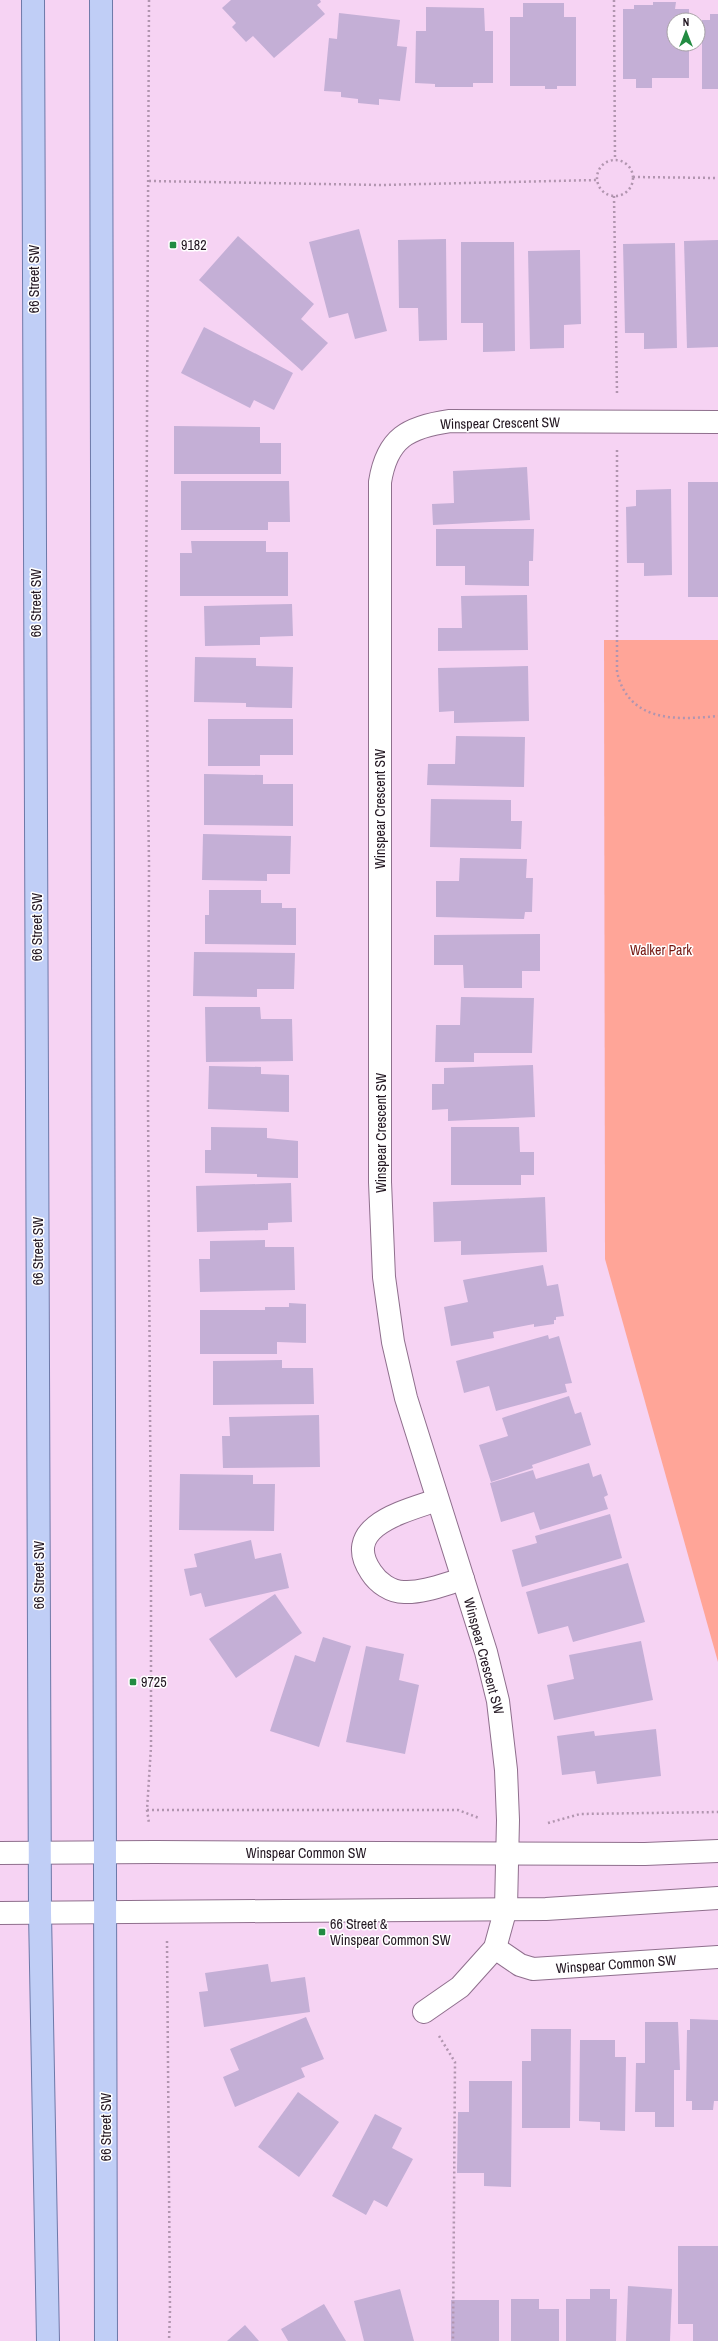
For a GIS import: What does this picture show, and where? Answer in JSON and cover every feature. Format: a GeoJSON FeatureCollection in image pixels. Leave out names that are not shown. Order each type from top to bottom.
{"type":"FeatureCollection","features":[{"type":"Feature","properties":{"kind":"main road","name":"66 Street SW"},"geometry":{"type":"LineString","coordinates":[[34,0],[40,1913]]}},
{"type":"Feature","properties":{"kind":"main road"},"geometry":{"type":"LineString","coordinates":[[101,0],[106,1852]]}},
{"type":"Feature","properties":{"kind":"main road","name":"66 Street SW"},"geometry":{"type":"LineString","coordinates":[[106,1852],[106,2341]]}},
{"type":"Feature","properties":{"kind":"main road"},"geometry":{"type":"LineString","coordinates":[[40,1913],[48,2341]]}},
{"type":"Feature","properties":{"kind":"street","name":"Winspear Crescent SW"},"geometry":{"type":"LineString","coordinates":[[506,1854],[508,1820],[506,1770],[500,1708],[486,1652],[464,1579],[437,1500],[406,1398],[393,1342],[384,1277],[381,1226],[380,482],[383,464],[396,443],[411,430],[450,422],[718,422]]}},
{"type":"Feature","properties":{"kind":"street","name":"Winspear Crescent SW"},"geometry":{"type":"LineString","coordinates":[[437,1500],[389,1517],[377,1524],[369,1534],[363,1550],[365,1563],[374,1577],[388,1588],[404,1592],[464,1579]]}},
{"type":"Feature","properties":{"kind":"street","name":"Winspear Common SW"},"geometry":{"type":"LineString","coordinates":[[0,1853],[644,1854],[718,1851]]}},
{"type":"Feature","properties":{"kind":"street"},"geometry":{"type":"LineString","coordinates":[[424,2012],[460,1986],[495,1948],[506,1908],[506,1854]]}},
{"type":"Feature","properties":{"kind":"street"},"geometry":{"type":"LineString","coordinates":[[0,1913],[506,1908],[546,1909],[718,1898]]}},
{"type":"Feature","properties":{"kind":"street","name":"Winspear Common SW"},"geometry":{"type":"LineString","coordinates":[[495,1948],[520,1965],[533,1969],[718,1957]]}},
{"type":"Feature","properties":{"kind":"path"},"geometry":{"type":"LineString","coordinates":[[149,0],[150,181],[146,629],[150,865],[148,1101],[152,1747],[147,1810],[458,1810],[473,1817]]}},
{"type":"Feature","properties":{"kind":"path"},"geometry":{"type":"LineString","coordinates":[[614,0],[615,160]]}},
{"type":"Feature","properties":{"kind":"path"},"geometry":{"type":"LineString","coordinates":[[615,160],[625,163],[632,172],[633,177],[628,191],[614,196],[604,193],[597,180],[599,168],[609,161],[615,160]]}},
{"type":"Feature","properties":{"kind":"path"},"geometry":{"type":"LineString","coordinates":[[633,177],[718,178]]}},
{"type":"Feature","properties":{"kind":"path"},"geometry":{"type":"LineString","coordinates":[[150,181],[381,185],[597,180]]}},
{"type":"Feature","properties":{"kind":"path"},"geometry":{"type":"LineString","coordinates":[[614,196],[617,396]]}},
{"type":"Feature","properties":{"kind":"path"},"geometry":{"type":"LineString","coordinates":[[617,448],[617,672],[620,682],[634,702],[645,712],[665,717],[718,716]]}},
{"type":"Feature","properties":{"kind":"path"},"geometry":{"type":"LineString","coordinates":[[547,1824],[580,1814],[718,1812]]}},
{"type":"Feature","properties":{"kind":"path"},"geometry":{"type":"LineString","coordinates":[[168,1948],[169,2341]]}},
{"type":"Feature","properties":{"kind":"path"},"geometry":{"type":"LineString","coordinates":[[424,2012],[455,2062],[453,2341]]}},
{"type":"Feature","properties":{"kind":"green space","name":"Walker Park"},"geometry":{"type":"Polygon","coordinates":[[[604,640],[718,640],[718,1662],[605,1259],[604,640]]]}},
{"type":"Feature","properties":{"kind":"building"},"geometry":{"type":"Polygon","coordinates":[[[231,0],[320,0],[321,2],[317,5],[325,14],[274,58],[253,36],[246,42],[232,27],[236,23],[222,8],[231,0]]]}},
{"type":"Feature","properties":{"kind":"building"},"geometry":{"type":"Polygon","coordinates":[[[653,2],[676,2],[675,9],[689,9],[689,12],[666,12],[666,52],[689,52],[689,78],[652,78],[652,88],[636,88],[636,79],[623,79],[623,9],[634,9],[634,5],[653,5],[653,2]]]}},
{"type":"Feature","properties":{"kind":"building"},"geometry":{"type":"Polygon","coordinates":[[[523,3],[564,3],[564,17],[576,17],[576,86],[557,86],[557,89],[545,89],[545,86],[510,86],[510,17],[523,17],[523,3]]]}},
{"type":"Feature","properties":{"kind":"building"},"geometry":{"type":"Polygon","coordinates":[[[426,7],[484,8],[485,31],[493,31],[493,83],[473,83],[473,87],[435,87],[435,84],[415,83],[416,31],[426,31],[426,7]]]}},
{"type":"Feature","properties":{"kind":"building"},"geometry":{"type":"Polygon","coordinates":[[[339,13],[400,20],[397,46],[407,47],[400,101],[379,99],[379,105],[358,103],[358,99],[341,97],[341,92],[324,91],[329,38],[337,39],[339,13]]]}},
{"type":"Feature","properties":{"kind":"building"},"geometry":{"type":"Polygon","coordinates":[[[710,14],[718,14],[718,89],[702,89],[702,52],[706,52],[706,20],[710,20],[710,14]]]}},
{"type":"Feature","properties":{"kind":"building"},"geometry":{"type":"Polygon","coordinates":[[[359,229],[387,331],[355,339],[348,313],[329,318],[309,242],[359,229]]]}},
{"type":"Feature","properties":{"kind":"building"},"geometry":{"type":"Polygon","coordinates":[[[238,236],[314,304],[301,319],[328,343],[302,371],[199,280],[238,236]]]}},
{"type":"Feature","properties":{"kind":"building"},"geometry":{"type":"Polygon","coordinates":[[[446,239],[447,340],[419,341],[418,308],[399,308],[398,240],[446,239]]]}},
{"type":"Feature","properties":{"kind":"building"},"geometry":{"type":"Polygon","coordinates":[[[718,240],[718,347],[687,348],[684,241],[718,240]]]}},
{"type":"Feature","properties":{"kind":"building"},"geometry":{"type":"Polygon","coordinates":[[[461,242],[514,242],[515,351],[483,352],[483,323],[461,323],[461,242]]]}},
{"type":"Feature","properties":{"kind":"building"},"geometry":{"type":"Polygon","coordinates":[[[675,243],[677,348],[644,349],[644,333],[625,333],[623,244],[675,243]]]}},
{"type":"Feature","properties":{"kind":"building"},"geometry":{"type":"Polygon","coordinates":[[[580,250],[581,324],[564,325],[564,348],[530,349],[528,251],[580,250]]]}},
{"type":"Feature","properties":{"kind":"building"},"geometry":{"type":"Polygon","coordinates":[[[204,327],[293,373],[274,410],[254,400],[250,408],[181,373],[204,327]]]}},
{"type":"Feature","properties":{"kind":"building"},"geometry":{"type":"Polygon","coordinates":[[[174,426],[260,427],[260,443],[281,443],[281,474],[174,474],[174,426]]]}},
{"type":"Feature","properties":{"kind":"building"},"geometry":{"type":"Polygon","coordinates":[[[527,467],[530,520],[433,525],[432,504],[454,503],[453,471],[527,467]]]}},
{"type":"Feature","properties":{"kind":"building"},"geometry":{"type":"Polygon","coordinates":[[[181,481],[289,481],[290,522],[268,522],[268,530],[181,530],[181,481]]]}},
{"type":"Feature","properties":{"kind":"building"},"geometry":{"type":"Polygon","coordinates":[[[688,482],[718,482],[718,597],[688,597],[688,482]]]}},
{"type":"Feature","properties":{"kind":"building"},"geometry":{"type":"Polygon","coordinates":[[[671,489],[672,575],[644,576],[644,563],[627,563],[626,507],[636,506],[636,490],[671,489]]]}},
{"type":"Feature","properties":{"kind":"building"},"geometry":{"type":"Polygon","coordinates":[[[436,529],[534,529],[533,561],[529,561],[529,586],[465,585],[465,566],[436,566],[436,529]]]}},
{"type":"Feature","properties":{"kind":"building"},"geometry":{"type":"Polygon","coordinates":[[[191,541],[266,541],[266,552],[288,552],[288,596],[180,596],[180,553],[192,553],[191,541]]]}},
{"type":"Feature","properties":{"kind":"building"},"geometry":{"type":"Polygon","coordinates":[[[527,595],[528,650],[438,651],[438,628],[462,628],[461,596],[527,595]]]}},
{"type":"Feature","properties":{"kind":"building"},"geometry":{"type":"Polygon","coordinates":[[[292,604],[293,636],[260,637],[260,645],[205,646],[204,606],[292,604]]]}},
{"type":"Feature","properties":{"kind":"building"},"geometry":{"type":"Polygon","coordinates":[[[195,657],[256,658],[256,666],[293,667],[292,708],[246,707],[246,703],[194,702],[195,657]]]}},
{"type":"Feature","properties":{"kind":"building"},"geometry":{"type":"Polygon","coordinates":[[[528,666],[529,721],[454,723],[454,711],[439,712],[438,668],[528,666]]]}},
{"type":"Feature","properties":{"kind":"building"},"geometry":{"type":"Polygon","coordinates":[[[208,719],[293,719],[293,755],[260,755],[260,766],[208,766],[208,719]]]}},
{"type":"Feature","properties":{"kind":"building"},"geometry":{"type":"Polygon","coordinates":[[[456,736],[525,737],[524,787],[427,785],[428,764],[455,764],[456,736]]]}},
{"type":"Feature","properties":{"kind":"building"},"geometry":{"type":"Polygon","coordinates":[[[204,774],[263,775],[263,784],[293,784],[293,826],[204,825],[204,774]]]}},
{"type":"Feature","properties":{"kind":"building"},"geometry":{"type":"Polygon","coordinates":[[[431,799],[511,800],[511,821],[522,821],[521,849],[430,847],[431,799]]]}},
{"type":"Feature","properties":{"kind":"building"},"geometry":{"type":"Polygon","coordinates":[[[203,834],[291,836],[290,874],[267,874],[267,881],[202,880],[203,834]]]}},
{"type":"Feature","properties":{"kind":"building"},"geometry":{"type":"Polygon","coordinates":[[[460,858],[527,859],[526,878],[533,878],[532,912],[525,912],[524,919],[436,917],[436,881],[459,881],[460,858]]]}},
{"type":"Feature","properties":{"kind":"building"},"geometry":{"type":"Polygon","coordinates":[[[209,890],[261,890],[261,903],[282,903],[282,908],[296,908],[296,945],[205,944],[205,915],[209,915],[209,890]]]}},
{"type":"Feature","properties":{"kind":"building"},"geometry":{"type":"Polygon","coordinates":[[[540,934],[540,971],[522,971],[522,988],[464,988],[463,965],[434,965],[434,935],[540,934]]]}},
{"type":"Feature","properties":{"kind":"building"},"geometry":{"type":"Polygon","coordinates":[[[194,952],[295,953],[294,989],[257,989],[257,997],[193,996],[194,952]]]}},
{"type":"Feature","properties":{"kind":"building"},"geometry":{"type":"Polygon","coordinates":[[[461,997],[534,998],[532,1053],[474,1053],[474,1062],[435,1062],[436,1025],[460,1025],[461,997]]]}},
{"type":"Feature","properties":{"kind":"building"},"geometry":{"type":"Polygon","coordinates":[[[205,1007],[260,1007],[261,1019],[292,1019],[293,1061],[206,1062],[205,1007]]]}},
{"type":"Feature","properties":{"kind":"building"},"geometry":{"type":"Polygon","coordinates":[[[533,1065],[535,1117],[448,1121],[448,1109],[432,1110],[432,1084],[444,1084],[444,1068],[533,1065]]]}},
{"type":"Feature","properties":{"kind":"building"},"geometry":{"type":"Polygon","coordinates":[[[209,1066],[261,1067],[261,1074],[289,1075],[289,1112],[208,1109],[209,1066]]]}},
{"type":"Feature","properties":{"kind":"building"},"geometry":{"type":"Polygon","coordinates":[[[211,1127],[267,1128],[267,1138],[298,1141],[298,1178],[257,1177],[257,1174],[205,1173],[205,1150],[211,1150],[211,1127]]]}},
{"type":"Feature","properties":{"kind":"building"},"geometry":{"type":"Polygon","coordinates":[[[451,1127],[519,1127],[520,1152],[534,1152],[534,1175],[521,1175],[521,1185],[451,1185],[451,1127]]]}},
{"type":"Feature","properties":{"kind":"building"},"geometry":{"type":"Polygon","coordinates":[[[291,1183],[292,1222],[268,1223],[268,1230],[197,1232],[196,1186],[291,1183]]]}},
{"type":"Feature","properties":{"kind":"building"},"geometry":{"type":"Polygon","coordinates":[[[545,1197],[547,1252],[461,1255],[461,1241],[434,1242],[433,1202],[545,1197]]]}},
{"type":"Feature","properties":{"kind":"building"},"geometry":{"type":"Polygon","coordinates":[[[265,1240],[265,1247],[294,1247],[295,1290],[200,1292],[199,1259],[210,1259],[210,1241],[265,1240]]]}},
{"type":"Feature","properties":{"kind":"building"},"geometry":{"type":"Polygon","coordinates":[[[543,1265],[547,1286],[558,1284],[564,1316],[556,1317],[554,1324],[534,1327],[534,1324],[493,1332],[494,1338],[451,1346],[444,1307],[468,1302],[463,1280],[543,1265]]]}},
{"type":"Feature","properties":{"kind":"building"},"geometry":{"type":"Polygon","coordinates":[[[289,1303],[306,1304],[306,1343],[277,1342],[277,1354],[200,1354],[200,1310],[265,1310],[265,1307],[289,1307],[289,1303]]]}},
{"type":"Feature","properties":{"kind":"building"},"geometry":{"type":"Polygon","coordinates":[[[548,1335],[549,1339],[559,1336],[572,1383],[565,1384],[567,1392],[496,1411],[489,1386],[464,1393],[456,1361],[548,1335]]]}},
{"type":"Feature","properties":{"kind":"building"},"geometry":{"type":"Polygon","coordinates":[[[282,1360],[282,1368],[313,1368],[314,1404],[213,1405],[213,1361],[282,1360]]]}},
{"type":"Feature","properties":{"kind":"building"},"geometry":{"type":"Polygon","coordinates":[[[569,1396],[575,1414],[581,1412],[591,1445],[532,1465],[533,1468],[491,1482],[479,1445],[508,1436],[502,1418],[569,1396]]]}},
{"type":"Feature","properties":{"kind":"building"},"geometry":{"type":"Polygon","coordinates":[[[319,1415],[320,1467],[223,1468],[222,1436],[230,1436],[229,1417],[319,1415]]]}},
{"type":"Feature","properties":{"kind":"building"},"geometry":{"type":"Polygon","coordinates":[[[589,1463],[593,1477],[601,1474],[608,1495],[604,1497],[608,1509],[540,1530],[534,1512],[501,1522],[490,1483],[533,1470],[536,1479],[589,1463]]]}},
{"type":"Feature","properties":{"kind":"building"},"geometry":{"type":"Polygon","coordinates":[[[180,1474],[253,1475],[253,1484],[275,1484],[274,1531],[179,1530],[180,1474]]]}},
{"type":"Feature","properties":{"kind":"building"},"geometry":{"type":"Polygon","coordinates":[[[610,1514],[622,1558],[522,1587],[512,1550],[537,1543],[535,1536],[610,1514]]]}},
{"type":"Feature","properties":{"kind":"building"},"geometry":{"type":"Polygon","coordinates":[[[251,1540],[255,1559],[281,1553],[289,1588],[205,1607],[201,1593],[190,1596],[184,1569],[197,1567],[194,1554],[251,1540]]]}},
{"type":"Feature","properties":{"kind":"building"},"geometry":{"type":"Polygon","coordinates":[[[628,1563],[645,1622],[573,1642],[568,1626],[538,1634],[526,1592],[628,1563]]]}},
{"type":"Feature","properties":{"kind":"building"},"geometry":{"type":"Polygon","coordinates":[[[275,1594],[302,1633],[236,1678],[209,1639],[275,1594]]]}},
{"type":"Feature","properties":{"kind":"building"},"geometry":{"type":"Polygon","coordinates":[[[323,1637],[351,1646],[319,1747],[270,1731],[295,1655],[315,1662],[323,1637]]]}},
{"type":"Feature","properties":{"kind":"building"},"geometry":{"type":"Polygon","coordinates":[[[641,1641],[653,1700],[554,1720],[547,1685],[574,1679],[569,1655],[641,1641]]]}},
{"type":"Feature","properties":{"kind":"building"},"geometry":{"type":"Polygon","coordinates":[[[366,1646],[404,1654],[399,1680],[419,1685],[405,1754],[346,1742],[366,1646]]]}},
{"type":"Feature","properties":{"kind":"building"},"geometry":{"type":"Polygon","coordinates":[[[656,1729],[661,1776],[597,1784],[595,1771],[562,1775],[557,1736],[594,1731],[595,1736],[656,1729]]]}},
{"type":"Feature","properties":{"kind":"building"},"geometry":{"type":"Polygon","coordinates":[[[268,1964],[271,1982],[305,1977],[310,2012],[204,2027],[199,1992],[208,1991],[205,1973],[268,1964]]]}},
{"type":"Feature","properties":{"kind":"building"},"geometry":{"type":"Polygon","coordinates":[[[306,2017],[324,2059],[301,2068],[305,2077],[235,2107],[223,2077],[239,2070],[230,2049],[306,2017]]]}},
{"type":"Feature","properties":{"kind":"building"},"geometry":{"type":"Polygon","coordinates":[[[690,2019],[718,2020],[718,2101],[714,2101],[713,2110],[692,2110],[692,2101],[686,2101],[687,2030],[690,2030],[690,2019]]]}},
{"type":"Feature","properties":{"kind":"building"},"geometry":{"type":"Polygon","coordinates":[[[645,2022],[678,2022],[680,2070],[674,2070],[674,2127],[655,2127],[655,2112],[635,2112],[636,2063],[645,2063],[645,2022]]]}},
{"type":"Feature","properties":{"kind":"building"},"geometry":{"type":"Polygon","coordinates":[[[531,2029],[571,2029],[570,2128],[522,2128],[522,2061],[531,2061],[531,2029]]]}},
{"type":"Feature","properties":{"kind":"building"},"geometry":{"type":"Polygon","coordinates":[[[580,2040],[615,2040],[615,2057],[626,2057],[625,2131],[600,2130],[600,2122],[579,2121],[580,2040]]]}},
{"type":"Feature","properties":{"kind":"building"},"geometry":{"type":"Polygon","coordinates":[[[469,2081],[512,2081],[511,2187],[484,2186],[484,2173],[457,2173],[458,2112],[469,2112],[469,2081]]]}},
{"type":"Feature","properties":{"kind":"building"},"geometry":{"type":"Polygon","coordinates":[[[298,2092],[339,2122],[299,2177],[258,2147],[298,2092]]]}},
{"type":"Feature","properties":{"kind":"building"},"geometry":{"type":"Polygon","coordinates":[[[375,2114],[402,2128],[392,2148],[413,2159],[387,2207],[374,2200],[366,2215],[332,2196],[375,2114]]]}},
{"type":"Feature","properties":{"kind":"building"},"geometry":{"type":"Polygon","coordinates":[[[678,2246],[718,2246],[718,2341],[693,2341],[693,2324],[678,2324],[678,2246]]]}},
{"type":"Feature","properties":{"kind":"building"},"geometry":{"type":"Polygon","coordinates":[[[628,2286],[672,2289],[670,2341],[626,2341],[628,2286]]]}},
{"type":"Feature","properties":{"kind":"building"},"geometry":{"type":"Polygon","coordinates":[[[400,2289],[414,2341],[364,2341],[354,2301],[400,2289]]]}},
{"type":"Feature","properties":{"kind":"building"},"geometry":{"type":"Polygon","coordinates":[[[590,2289],[610,2289],[610,2299],[617,2299],[616,2341],[566,2341],[566,2299],[590,2299],[590,2289]]]}},
{"type":"Feature","properties":{"kind":"building"},"geometry":{"type":"Polygon","coordinates":[[[511,2299],[539,2299],[539,2309],[559,2309],[559,2341],[511,2341],[511,2299]]]}},
{"type":"Feature","properties":{"kind":"building"},"geometry":{"type":"Polygon","coordinates":[[[451,2300],[499,2300],[499,2341],[451,2341],[451,2300]]]}},
{"type":"Feature","properties":{"kind":"building"},"geometry":{"type":"Polygon","coordinates":[[[324,2304],[346,2341],[288,2341],[281,2329],[324,2304]]]}},
{"type":"Feature","properties":{"kind":"building"},"geometry":{"type":"Polygon","coordinates":[[[245,2325],[259,2341],[227,2341],[245,2325]]]}},
{"type":"Feature","properties":{"kind":"place","name":"9182"},"geometry":{"type":"Point","coordinates":[173,245]}},
{"type":"Feature","properties":{"kind":"place","name":"9725"},"geometry":{"type":"Point","coordinates":[133,1682]}},
{"type":"Feature","properties":{"kind":"place","name":"66 Street & Winspear Common SW"},"geometry":{"type":"Point","coordinates":[322,1932]}}]}
